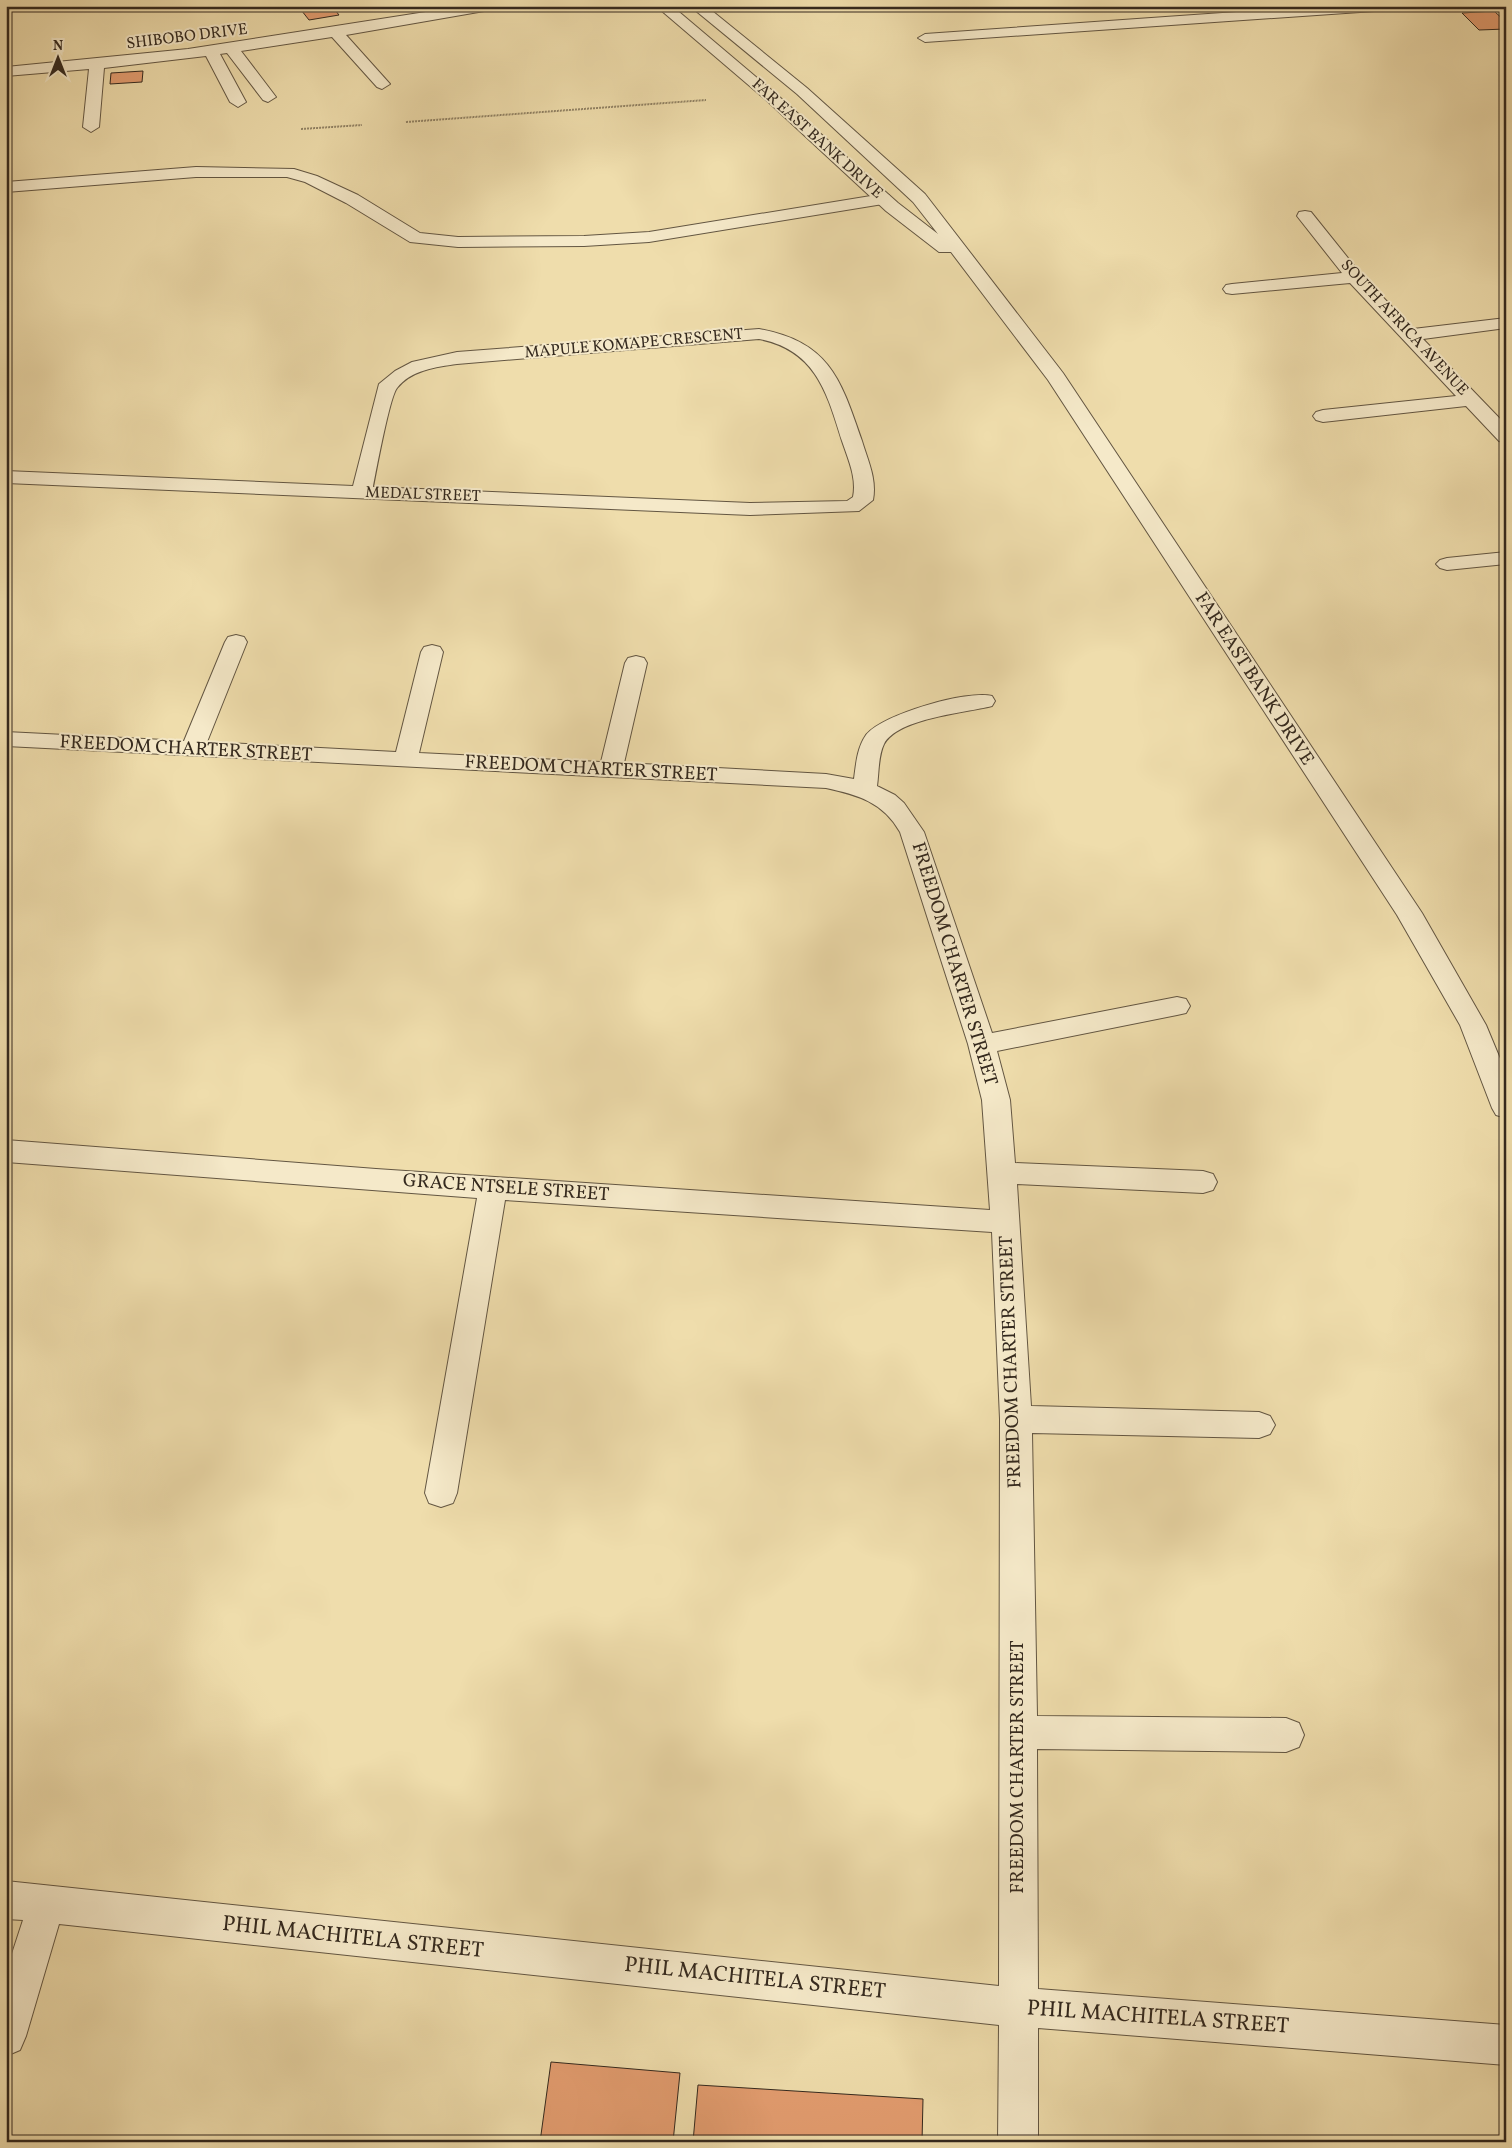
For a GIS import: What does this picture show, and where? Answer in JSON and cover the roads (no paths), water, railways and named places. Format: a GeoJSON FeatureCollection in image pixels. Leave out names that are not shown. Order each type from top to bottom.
{"type":"FeatureCollection","features":[{"type":"Feature","properties":{"kind":"street","name":"SHIBOBO DRIVE"},"geometry":{"type":"LineString","coordinates":[[6,72],[97,66],[212,53],[490,6]]}},
{"type":"Feature","properties":{"kind":"street","name":"FAR EAST BANK DRIVE"},"geometry":{"type":"LineString","coordinates":[[664,6],[770,96],[884,199],[972,269]]}},
{"type":"Feature","properties":{"kind":"street","name":"FAR EAST BANK DRIVE"},"geometry":{"type":"LineString","coordinates":[[697,6],[802,91],[909,188],[1004,307],[1056,377],[1409,913],[1473,1025],[1506,1108]]}},
{"type":"Feature","properties":{"kind":"street"},"geometry":{"type":"LineString","coordinates":[[1148,6],[1158,21]]}},
{"type":"Feature","properties":{"kind":"street"},"geometry":{"type":"LineString","coordinates":[[925,38],[1389,6]]}},
{"type":"Feature","properties":{"kind":"street"},"geometry":{"type":"LineString","coordinates":[[336,33],[382,84]]}},
{"type":"Feature","properties":{"kind":"street"},"geometry":{"type":"LineString","coordinates":[[232,50],[268,97]]}},
{"type":"Feature","properties":{"kind":"street"},"geometry":{"type":"LineString","coordinates":[[212,53],[238,102]]}},
{"type":"Feature","properties":{"kind":"street"},"geometry":{"type":"LineString","coordinates":[[91,127],[97,66]]}},
{"type":"Feature","properties":{"kind":"street"},"geometry":{"type":"LineString","coordinates":[[6,187],[196,172],[251,170],[288,172],[311,179],[352,198],[416,238],[458,242],[584,241],[649,237],[884,199]]}},
{"type":"Feature","properties":{"kind":"street","name":"SOUTH AFRICA AVENUE"},"geometry":{"type":"LineString","coordinates":[[1305,216],[1354,277],[1506,437]]}},
{"type":"Feature","properties":{"kind":"street"},"geometry":{"type":"LineString","coordinates":[[1232,289],[1354,277]]}},
{"type":"Feature","properties":{"kind":"street"},"geometry":{"type":"LineString","coordinates":[[1408,335],[1506,323]]}},
{"type":"Feature","properties":{"kind":"street","name":"MAPULE KOMAPE CRESCENT"},"geometry":{"type":"LineString","coordinates":[[361,493],[386,388],[397,376],[411,367],[457,358],[759,334],[777,336],[795,344],[812,358],[832,384],[861,469],[865,493],[864,500],[859,504],[841,508]]}},
{"type":"Feature","properties":{"kind":"street"},"geometry":{"type":"LineString","coordinates":[[1323,416],[1472,400]]}},
{"type":"Feature","properties":{"kind":"street","name":"MEDAL STREET"},"geometry":{"type":"LineString","coordinates":[[6,476],[750,509],[841,508]]}},
{"type":"Feature","properties":{"kind":"street"},"geometry":{"type":"LineString","coordinates":[[1447,564],[1506,558]]}},
{"type":"Feature","properties":{"kind":"street"},"geometry":{"type":"LineString","coordinates":[[192,749],[236,642]]}},
{"type":"Feature","properties":{"kind":"street"},"geometry":{"type":"LineString","coordinates":[[406,760],[432,652]]}},
{"type":"Feature","properties":{"kind":"street"},"geometry":{"type":"LineString","coordinates":[[611,770],[636,663]]}},
{"type":"Feature","properties":{"kind":"street"},"geometry":{"type":"LineString","coordinates":[[865,790],[872,743],[879,732],[914,717],[984,701]]}},
{"type":"Feature","properties":{"kind":"street","name":"FREEDOM CHARTER STREET"},"geometry":{"type":"LineString","coordinates":[[6,739],[826,782],[865,790],[890,800],[904,815],[912,832],[982,1044],[996,1100],[1006,1222],[1016,1419],[1019,1732],[1018,2142]]}},
{"type":"Feature","properties":{"kind":"street"},"geometry":{"type":"LineString","coordinates":[[982,1044],[1177,1006]]}},
{"type":"Feature","properties":{"kind":"street","name":"GRACE NTSELE STREET"},"geometry":{"type":"LineString","coordinates":[[6,1151],[1006,1222]]}},
{"type":"Feature","properties":{"kind":"street"},"geometry":{"type":"LineString","coordinates":[[1002,1173],[1203,1182]]}},
{"type":"Feature","properties":{"kind":"street"},"geometry":{"type":"LineString","coordinates":[[441,1493],[493,1187]]}},
{"type":"Feature","properties":{"kind":"street"},"geometry":{"type":"LineString","coordinates":[[1016,1419],[1259,1425]]}},
{"type":"Feature","properties":{"kind":"street"},"geometry":{"type":"LineString","coordinates":[[1019,1732],[1286,1735]]}},
{"type":"Feature","properties":{"kind":"street","name":"PHIL MACHITELA STREET"},"geometry":{"type":"LineString","coordinates":[[6,1900],[46,1906],[1018,2007],[1506,2045]]}},
{"type":"Feature","properties":{"kind":"street"},"geometry":{"type":"LineString","coordinates":[[6,2036],[46,1906]]}}]}
